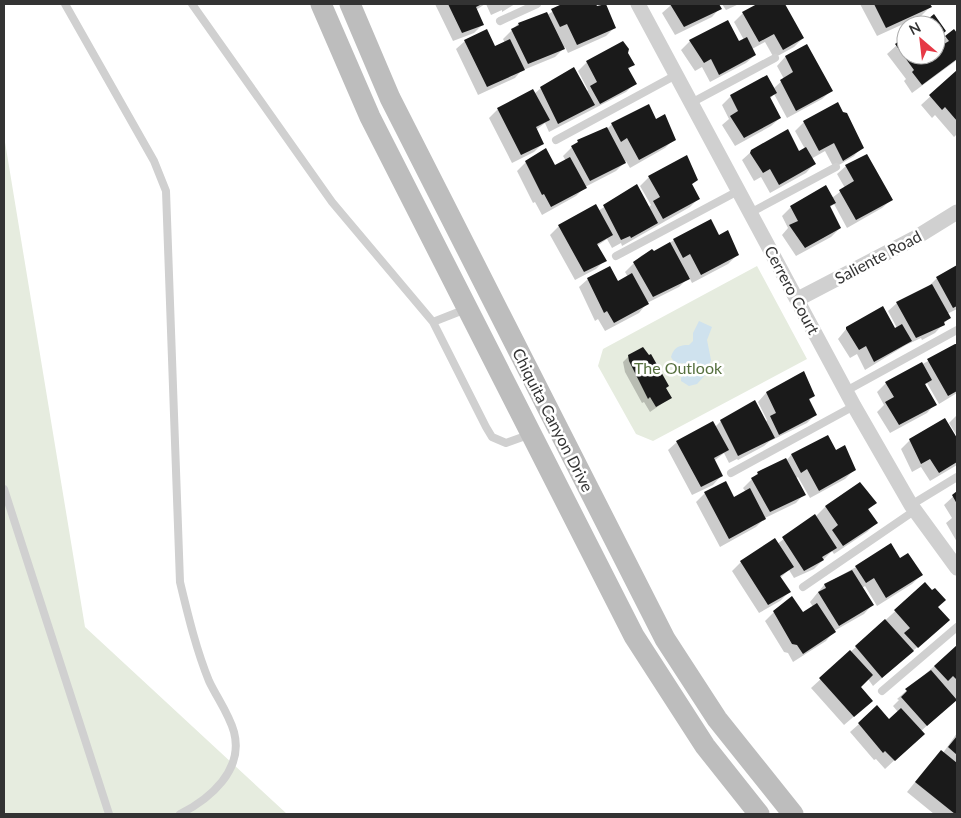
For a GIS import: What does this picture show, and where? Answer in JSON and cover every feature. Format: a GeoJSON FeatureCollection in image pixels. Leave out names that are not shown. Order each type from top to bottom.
{"type":"FeatureCollection","features":[{"type":"Feature","properties":{"kind":"main road","name":"Chiquita Canyon Drive"},"geometry":{"type":"LineString","coordinates":[[321,4],[370,117],[634,636],[705,746],[759,814]]}},
{"type":"Feature","properties":{"kind":"main road","name":"Chiquita Canyon Drive"},"geometry":{"type":"LineString","coordinates":[[350,4],[390,98],[665,639],[717,719],[793,814]]}},
{"type":"Feature","properties":{"kind":"street","name":"Cerrero Court"},"geometry":{"type":"LineString","coordinates":[[638,4],[854,406],[913,508],[957,568]]}},
{"type":"Feature","properties":{"kind":"street","name":"Saliente Road"},"geometry":{"type":"LineString","coordinates":[[798,300],[907,242],[957,212]]}},
{"type":"Feature","properties":{"kind":"lane"},"geometry":{"type":"LineString","coordinates":[[65,4],[154,161],[166,191],[180,582],[206,671],[234,731],[236,746],[228,774],[212,794],[180,814]]}},
{"type":"Feature","properties":{"kind":"lane"},"geometry":{"type":"LineString","coordinates":[[192,4],[332,202],[433,322],[492,437],[506,443],[531,434]]}},
{"type":"Feature","properties":{"kind":"lane"},"geometry":{"type":"LineString","coordinates":[[500,21],[537,4]]}},
{"type":"Feature","properties":{"kind":"lane"},"geometry":{"type":"LineString","coordinates":[[691,103],[775,58]]}},
{"type":"Feature","properties":{"kind":"lane"},"geometry":{"type":"LineString","coordinates":[[556,140],[676,75]]}},
{"type":"Feature","properties":{"kind":"lane"},"geometry":{"type":"LineString","coordinates":[[750,213],[836,167]]}},
{"type":"Feature","properties":{"kind":"lane"},"geometry":{"type":"LineString","coordinates":[[616,256],[738,191]]}},
{"type":"Feature","properties":{"kind":"lane"},"geometry":{"type":"LineString","coordinates":[[433,322],[467,308]]}},
{"type":"Feature","properties":{"kind":"lane"},"geometry":{"type":"LineString","coordinates":[[846,391],[957,330]]}},
{"type":"Feature","properties":{"kind":"lane"},"geometry":{"type":"LineString","coordinates":[[731,473],[854,406]]}},
{"type":"Feature","properties":{"kind":"lane"},"geometry":{"type":"LineString","coordinates":[[803,587],[957,477]]}},
{"type":"Feature","properties":{"kind":"lane"},"geometry":{"type":"LineString","coordinates":[[4,489],[109,814]]}},
{"type":"Feature","properties":{"kind":"lane"},"geometry":{"type":"LineString","coordinates":[[882,691],[957,627]]}},
{"type":"Feature","properties":{"kind":"green space"},"geometry":{"type":"Polygon","coordinates":[[[4,136],[85,627],[287,814],[4,814],[4,136]]]}},
{"type":"Feature","properties":{"kind":"green space","name":"The Outlook"},"geometry":{"type":"Polygon","coordinates":[[[757,266],[807,359],[653,441],[636,434],[598,366],[603,349],[757,266]]]}},
{"type":"Feature","properties":{"kind":"water"},"geometry":{"type":"Polygon","coordinates":[[[699,321],[712,327],[707,340],[711,360],[706,374],[697,384],[689,386],[681,381],[687,365],[682,363],[676,365],[671,357],[677,347],[689,345],[693,341],[693,333],[699,321]]]}},
{"type":"Feature","properties":{"kind":"building"},"geometry":{"type":"Polygon","coordinates":[[[448,4],[482,4],[476,7],[484,25],[462,33],[448,4]]]}},
{"type":"Feature","properties":{"kind":"building"},"geometry":{"type":"Polygon","coordinates":[[[562,4],[596,4],[597,6],[606,4],[616,28],[577,45],[567,24],[560,27],[551,9],[562,4]]]}},
{"type":"Feature","properties":{"kind":"building"},"geometry":{"type":"Polygon","coordinates":[[[670,4],[719,4],[722,9],[684,27],[670,4]]]}},
{"type":"Feature","properties":{"kind":"building"},"geometry":{"type":"Polygon","coordinates":[[[757,4],[785,4],[804,38],[783,50],[774,34],[759,42],[742,12],[757,4]]]}},
{"type":"Feature","properties":{"kind":"building"},"geometry":{"type":"Polygon","coordinates":[[[874,4],[930,4],[932,7],[914,15],[896,15],[896,23],[886,28],[874,4]]]}},
{"type":"Feature","properties":{"kind":"building"},"geometry":{"type":"Polygon","coordinates":[[[547,12],[565,49],[528,64],[511,29],[519,25],[518,23],[547,12]]]}},
{"type":"Feature","properties":{"kind":"building"},"geometry":{"type":"Polygon","coordinates":[[[728,20],[739,41],[747,37],[756,55],[719,75],[711,59],[704,63],[689,40],[728,20]]]}},
{"type":"Feature","properties":{"kind":"building"},"geometry":{"type":"Polygon","coordinates":[[[487,29],[495,46],[510,39],[525,70],[487,87],[464,40],[487,29]]]}},
{"type":"Feature","properties":{"kind":"building"},"geometry":{"type":"Polygon","coordinates":[[[954,29],[957,33],[957,59],[922,85],[912,72],[914,70],[910,65],[946,65],[946,43],[949,41],[946,35],[954,29]]]}},
{"type":"Feature","properties":{"kind":"building"},"geometry":{"type":"Polygon","coordinates":[[[623,41],[629,49],[628,53],[635,65],[628,68],[637,84],[600,104],[590,86],[597,82],[586,61],[623,41]]]}},
{"type":"Feature","properties":{"kind":"building"},"geometry":{"type":"Polygon","coordinates":[[[807,44],[833,91],[796,111],[780,80],[793,72],[785,56],[807,44]]]}},
{"type":"Feature","properties":{"kind":"building"},"geometry":{"type":"Polygon","coordinates":[[[574,67],[595,105],[558,124],[540,87],[574,67]]]}},
{"type":"Feature","properties":{"kind":"building"},"geometry":{"type":"Polygon","coordinates":[[[957,70],[957,121],[945,107],[942,110],[929,95],[957,70]]]}},
{"type":"Feature","properties":{"kind":"building"},"geometry":{"type":"Polygon","coordinates":[[[767,75],[777,93],[770,97],[781,118],[744,138],[730,116],[738,111],[730,95],[767,75]]]}},
{"type":"Feature","properties":{"kind":"building"},"geometry":{"type":"Polygon","coordinates":[[[533,89],[550,120],[536,127],[544,144],[521,155],[497,108],[533,89]]]}},
{"type":"Feature","properties":{"kind":"building"},"geometry":{"type":"Polygon","coordinates":[[[838,102],[843,112],[847,113],[864,148],[843,161],[834,143],[819,151],[803,121],[838,102]]]}},
{"type":"Feature","properties":{"kind":"building"},"geometry":{"type":"Polygon","coordinates":[[[649,104],[656,119],[665,114],[676,140],[639,160],[627,138],[621,142],[611,123],[649,104]]]}},
{"type":"Feature","properties":{"kind":"building"},"geometry":{"type":"Polygon","coordinates":[[[607,127],[626,163],[590,181],[571,146],[578,142],[577,140],[607,127]]]}},
{"type":"Feature","properties":{"kind":"building"},"geometry":{"type":"Polygon","coordinates":[[[788,129],[799,151],[806,147],[816,164],[779,185],[770,169],[763,173],[750,153],[751,150],[788,129]]]}},
{"type":"Feature","properties":{"kind":"building"},"geometry":{"type":"Polygon","coordinates":[[[546,148],[555,165],[570,157],[587,188],[551,207],[544,194],[542,195],[525,161],[546,148]]]}},
{"type":"Feature","properties":{"kind":"building"},"geometry":{"type":"Polygon","coordinates":[[[867,154],[893,200],[856,220],[839,190],[854,181],[845,165],[867,154]]]}},
{"type":"Feature","properties":{"kind":"building"},"geometry":{"type":"Polygon","coordinates":[[[687,155],[698,180],[692,184],[700,199],[663,219],[653,201],[660,197],[648,176],[687,155]]]}},
{"type":"Feature","properties":{"kind":"building"},"geometry":{"type":"Polygon","coordinates":[[[637,184],[658,223],[631,238],[630,236],[621,240],[603,205],[637,184]]]}},
{"type":"Feature","properties":{"kind":"building"},"geometry":{"type":"Polygon","coordinates":[[[826,185],[836,203],[830,206],[841,228],[805,248],[789,225],[798,221],[790,206],[826,185]]]}},
{"type":"Feature","properties":{"kind":"building"},"geometry":{"type":"Polygon","coordinates":[[[596,204],[613,235],[597,244],[607,261],[584,272],[558,225],[596,204]]]}},
{"type":"Feature","properties":{"kind":"building"},"geometry":{"type":"Polygon","coordinates":[[[711,219],[719,235],[728,230],[739,255],[701,275],[690,254],[683,258],[673,239],[711,219]]]}},
{"type":"Feature","properties":{"kind":"building"},"geometry":{"type":"Polygon","coordinates":[[[670,242],[690,279],[653,297],[633,262],[652,249],[654,251],[670,242]]]}},
{"type":"Feature","properties":{"kind":"building"},"geometry":{"type":"Polygon","coordinates":[[[957,265],[957,306],[953,308],[936,277],[957,265]]]}},
{"type":"Feature","properties":{"kind":"building"},"geometry":{"type":"Polygon","coordinates":[[[610,266],[618,281],[632,273],[649,304],[614,323],[607,311],[604,313],[587,278],[610,266]]]}},
{"type":"Feature","properties":{"kind":"building"},"geometry":{"type":"Polygon","coordinates":[[[932,284],[951,318],[944,322],[945,325],[916,338],[896,302],[932,284]]]}},
{"type":"Feature","properties":{"kind":"building"},"geometry":{"type":"Polygon","coordinates":[[[883,306],[895,328],[902,324],[912,341],[874,362],[866,346],[859,350],[846,327],[883,306]]]}},
{"type":"Feature","properties":{"kind":"building"},"geometry":{"type":"Polygon","coordinates":[[[957,344],[957,391],[948,396],[927,359],[957,344]]]}},
{"type":"Feature","properties":{"kind":"building"},"geometry":{"type":"Polygon","coordinates":[[[643,347],[649,355],[651,354],[669,386],[666,388],[672,398],[656,407],[650,397],[648,399],[629,361],[628,355],[643,347]]]}},
{"type":"Feature","properties":{"kind":"building"},"geometry":{"type":"Polygon","coordinates":[[[922,362],[932,380],[925,384],[937,405],[899,425],[885,402],[894,397],[885,382],[922,362]]]}},
{"type":"Feature","properties":{"kind":"building"},"geometry":{"type":"Polygon","coordinates":[[[804,371],[815,396],[809,399],[817,415],[779,435],[770,416],[776,413],[766,392],[804,371]]]}},
{"type":"Feature","properties":{"kind":"building"},"geometry":{"type":"Polygon","coordinates":[[[755,400],[775,438],[738,456],[720,420],[755,400]]]}},
{"type":"Feature","properties":{"kind":"building"},"geometry":{"type":"Polygon","coordinates":[[[945,418],[957,438],[957,462],[939,473],[930,459],[921,464],[909,439],[945,418]]]}},
{"type":"Feature","properties":{"kind":"building"},"geometry":{"type":"Polygon","coordinates":[[[713,421],[729,450],[714,458],[723,476],[701,487],[676,441],[713,421]]]}},
{"type":"Feature","properties":{"kind":"building"},"geometry":{"type":"Polygon","coordinates":[[[828,435],[836,450],[845,445],[856,470],[819,491],[807,469],[801,473],[791,454],[828,435]]]}},
{"type":"Feature","properties":{"kind":"building"},"geometry":{"type":"Polygon","coordinates":[[[786,458],[806,495],[770,512],[751,478],[758,474],[757,472],[786,458]]]}},
{"type":"Feature","properties":{"kind":"building"},"geometry":{"type":"Polygon","coordinates":[[[726,481],[734,497],[750,488],[766,519],[729,539],[704,492],[726,481]]]}},
{"type":"Feature","properties":{"kind":"building"},"geometry":{"type":"Polygon","coordinates":[[[860,482],[877,503],[868,509],[878,523],[843,546],[832,530],[838,525],[825,506],[860,482]]]}},
{"type":"Feature","properties":{"kind":"building"},"geometry":{"type":"Polygon","coordinates":[[[957,491],[957,504],[952,495],[957,491]]]}},
{"type":"Feature","properties":{"kind":"building"},"geometry":{"type":"Polygon","coordinates":[[[815,514],[837,548],[822,557],[824,560],[804,571],[782,537],[815,514]]]}},
{"type":"Feature","properties":{"kind":"building"},"geometry":{"type":"Polygon","coordinates":[[[775,538],[794,567],[780,576],[791,592],[768,605],[740,561],[775,538]]]}},
{"type":"Feature","properties":{"kind":"building"},"geometry":{"type":"Polygon","coordinates":[[[891,543],[900,558],[908,553],[923,575],[886,598],[874,578],[866,583],[855,566],[891,543]]]}},
{"type":"Feature","properties":{"kind":"building"},"geometry":{"type":"Polygon","coordinates":[[[852,570],[874,605],[839,626],[818,592],[826,588],[824,584],[852,570]]]}},
{"type":"Feature","properties":{"kind":"building"},"geometry":{"type":"Polygon","coordinates":[[[925,582],[932,590],[935,588],[946,600],[938,607],[950,620],[918,648],[904,633],[910,628],[894,610],[925,582]]]}},
{"type":"Feature","properties":{"kind":"building"},"geometry":{"type":"Polygon","coordinates":[[[792,596],[803,612],[817,603],[836,632],[803,654],[797,645],[792,644],[773,611],[792,596]]]}},
{"type":"Feature","properties":{"kind":"building"},"geometry":{"type":"Polygon","coordinates":[[[885,619],[914,651],[882,678],[855,646],[885,619]]]}},
{"type":"Feature","properties":{"kind":"building"},"geometry":{"type":"Polygon","coordinates":[[[957,645],[957,680],[953,676],[948,681],[934,666],[957,645]]]}},
{"type":"Feature","properties":{"kind":"building"},"geometry":{"type":"Polygon","coordinates":[[[850,650],[873,675],[861,687],[873,701],[854,717],[819,678],[850,650]]]}},
{"type":"Feature","properties":{"kind":"building"},"geometry":{"type":"Polygon","coordinates":[[[931,670],[957,700],[927,726],[901,697],[907,691],[905,689],[931,670]]]}},
{"type":"Feature","properties":{"kind":"building"},"geometry":{"type":"Polygon","coordinates":[[[877,705],[889,719],[901,708],[925,734],[895,761],[885,751],[883,753],[858,723],[877,705]]]}},
{"type":"Feature","properties":{"kind":"building"},"geometry":{"type":"Polygon","coordinates":[[[957,736],[957,755],[948,747],[957,736]]]}},
{"type":"Feature","properties":{"kind":"building"},"geometry":{"type":"Polygon","coordinates":[[[941,750],[957,763],[957,812],[955,814],[915,782],[941,750]]]}}]}
